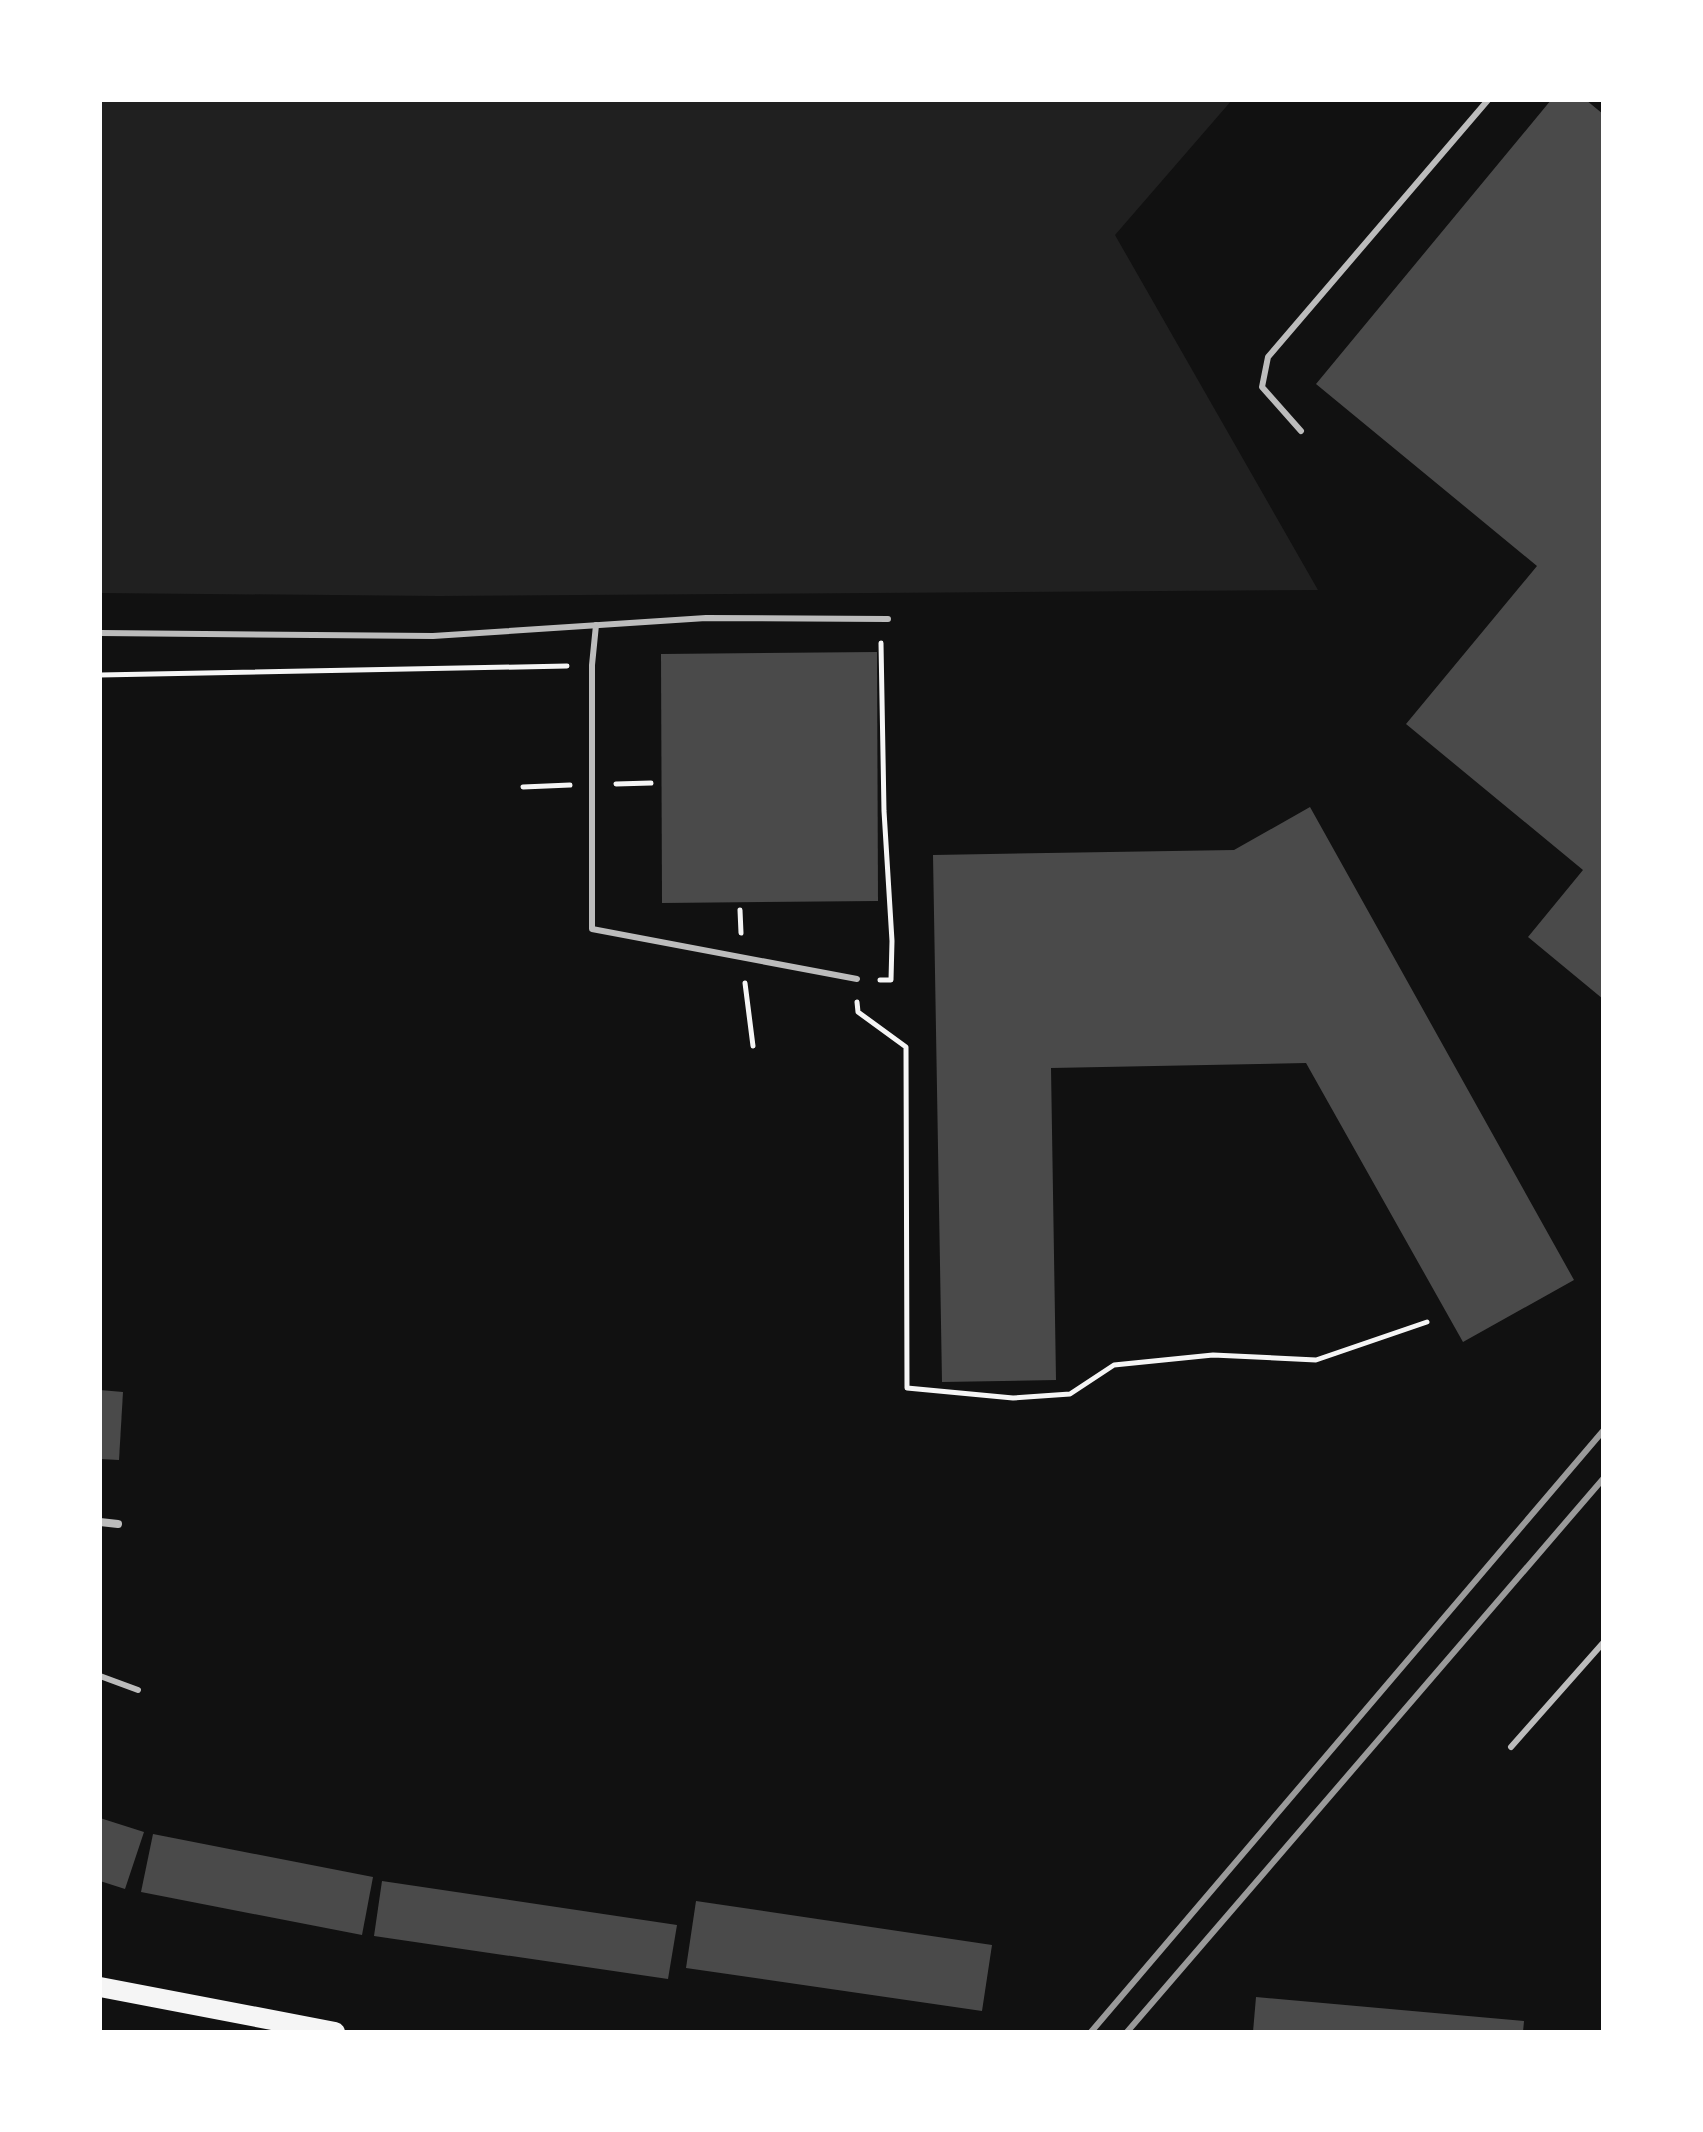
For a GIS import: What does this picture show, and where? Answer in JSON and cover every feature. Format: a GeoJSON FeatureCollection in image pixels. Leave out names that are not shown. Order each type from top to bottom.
{"type":"FeatureCollection","features":[{"type":"Feature","properties":{"kind":"main road"},"geometry":{"type":"LineString","coordinates":[[100,1987],[335,2032]]}},
{"type":"Feature","properties":{"kind":"street"},"geometry":{"type":"LineString","coordinates":[[100,1522],[118,1524]]}},
{"type":"Feature","properties":{"kind":"lane"},"geometry":{"type":"LineString","coordinates":[[1301,431],[1262,387],[1268,357],[1488,100]]}},
{"type":"Feature","properties":{"kind":"lane"},"geometry":{"type":"LineString","coordinates":[[100,633],[433,636],[706,618],[888,619]]}},
{"type":"Feature","properties":{"kind":"lane"},"geometry":{"type":"LineString","coordinates":[[596,625],[592,665],[592,929],[857,979]]}},
{"type":"Feature","properties":{"kind":"lane"},"geometry":{"type":"LineString","coordinates":[[1511,1747],[1603,1643]]}},
{"type":"Feature","properties":{"kind":"lane"},"geometry":{"type":"LineString","coordinates":[[100,1676],[138,1690]]}},
{"type":"Feature","properties":{"kind":"path"},"geometry":{"type":"LineString","coordinates":[[869,642],[882,643],[884,811],[892,941],[891,980],[857,979],[858,1012],[906,1047],[907,1388],[1013,1398],[1070,1394],[1114,1365],[1213,1355],[1316,1360],[1427,1322]]}},
{"type":"Feature","properties":{"kind":"path"},"geometry":{"type":"LineString","coordinates":[[100,675],[592,665]]}},
{"type":"Feature","properties":{"kind":"shaded area"},"geometry":{"type":"Polygon","coordinates":[[[100,100],[1232,100],[1115,235],[1318,590],[439,596],[100,593],[100,100]]]}},
{"type":"Feature","properties":{"kind":"building"},"geometry":{"type":"Polygon","coordinates":[[[1551,100],[1586,100],[1603,114],[1603,999],[1528,937],[1583,870],[1406,724],[1537,566],[1316,384],[1551,100]]]}},
{"type":"Feature","properties":{"kind":"building"},"geometry":{"type":"Polygon","coordinates":[[[877,652],[878,901],[662,903],[661,654],[877,652]]]}},
{"type":"Feature","properties":{"kind":"building"},"geometry":{"type":"Polygon","coordinates":[[[1310,807],[1574,1280],[1463,1342],[1306,1063],[1051,1068],[1056,1380],[942,1382],[933,855],[1234,850],[1310,807]]]}},
{"type":"Feature","properties":{"kind":"building"},"geometry":{"type":"Polygon","coordinates":[[[100,1390],[123,1392],[119,1460],[100,1459],[100,1390]]]}},
{"type":"Feature","properties":{"kind":"building"},"geometry":{"type":"Polygon","coordinates":[[[100,1818],[144,1832],[125,1889],[100,1881],[100,1818]]]}},
{"type":"Feature","properties":{"kind":"building"},"geometry":{"type":"Polygon","coordinates":[[[153,1834],[373,1877],[362,1935],[141,1892],[153,1834]]]}},
{"type":"Feature","properties":{"kind":"building"},"geometry":{"type":"Polygon","coordinates":[[[382,1881],[677,1925],[668,1979],[374,1936],[382,1881]]]}},
{"type":"Feature","properties":{"kind":"building"},"geometry":{"type":"Polygon","coordinates":[[[696,1901],[992,1945],[982,2011],[686,1968],[696,1901]]]}},
{"type":"Feature","properties":{"kind":"building"},"geometry":{"type":"Polygon","coordinates":[[[1256,1997],[1524,2021],[1523,2032],[1253,2032],[1256,1997]]]}},
{"type":"Feature","properties":{"kind":"railway"},"geometry":{"type":"LineString","coordinates":[[1091,2032],[1603,1431]]}},
{"type":"Feature","properties":{"kind":"railway"},"geometry":{"type":"LineString","coordinates":[[1127,2032],[1603,1479]]}}]}
